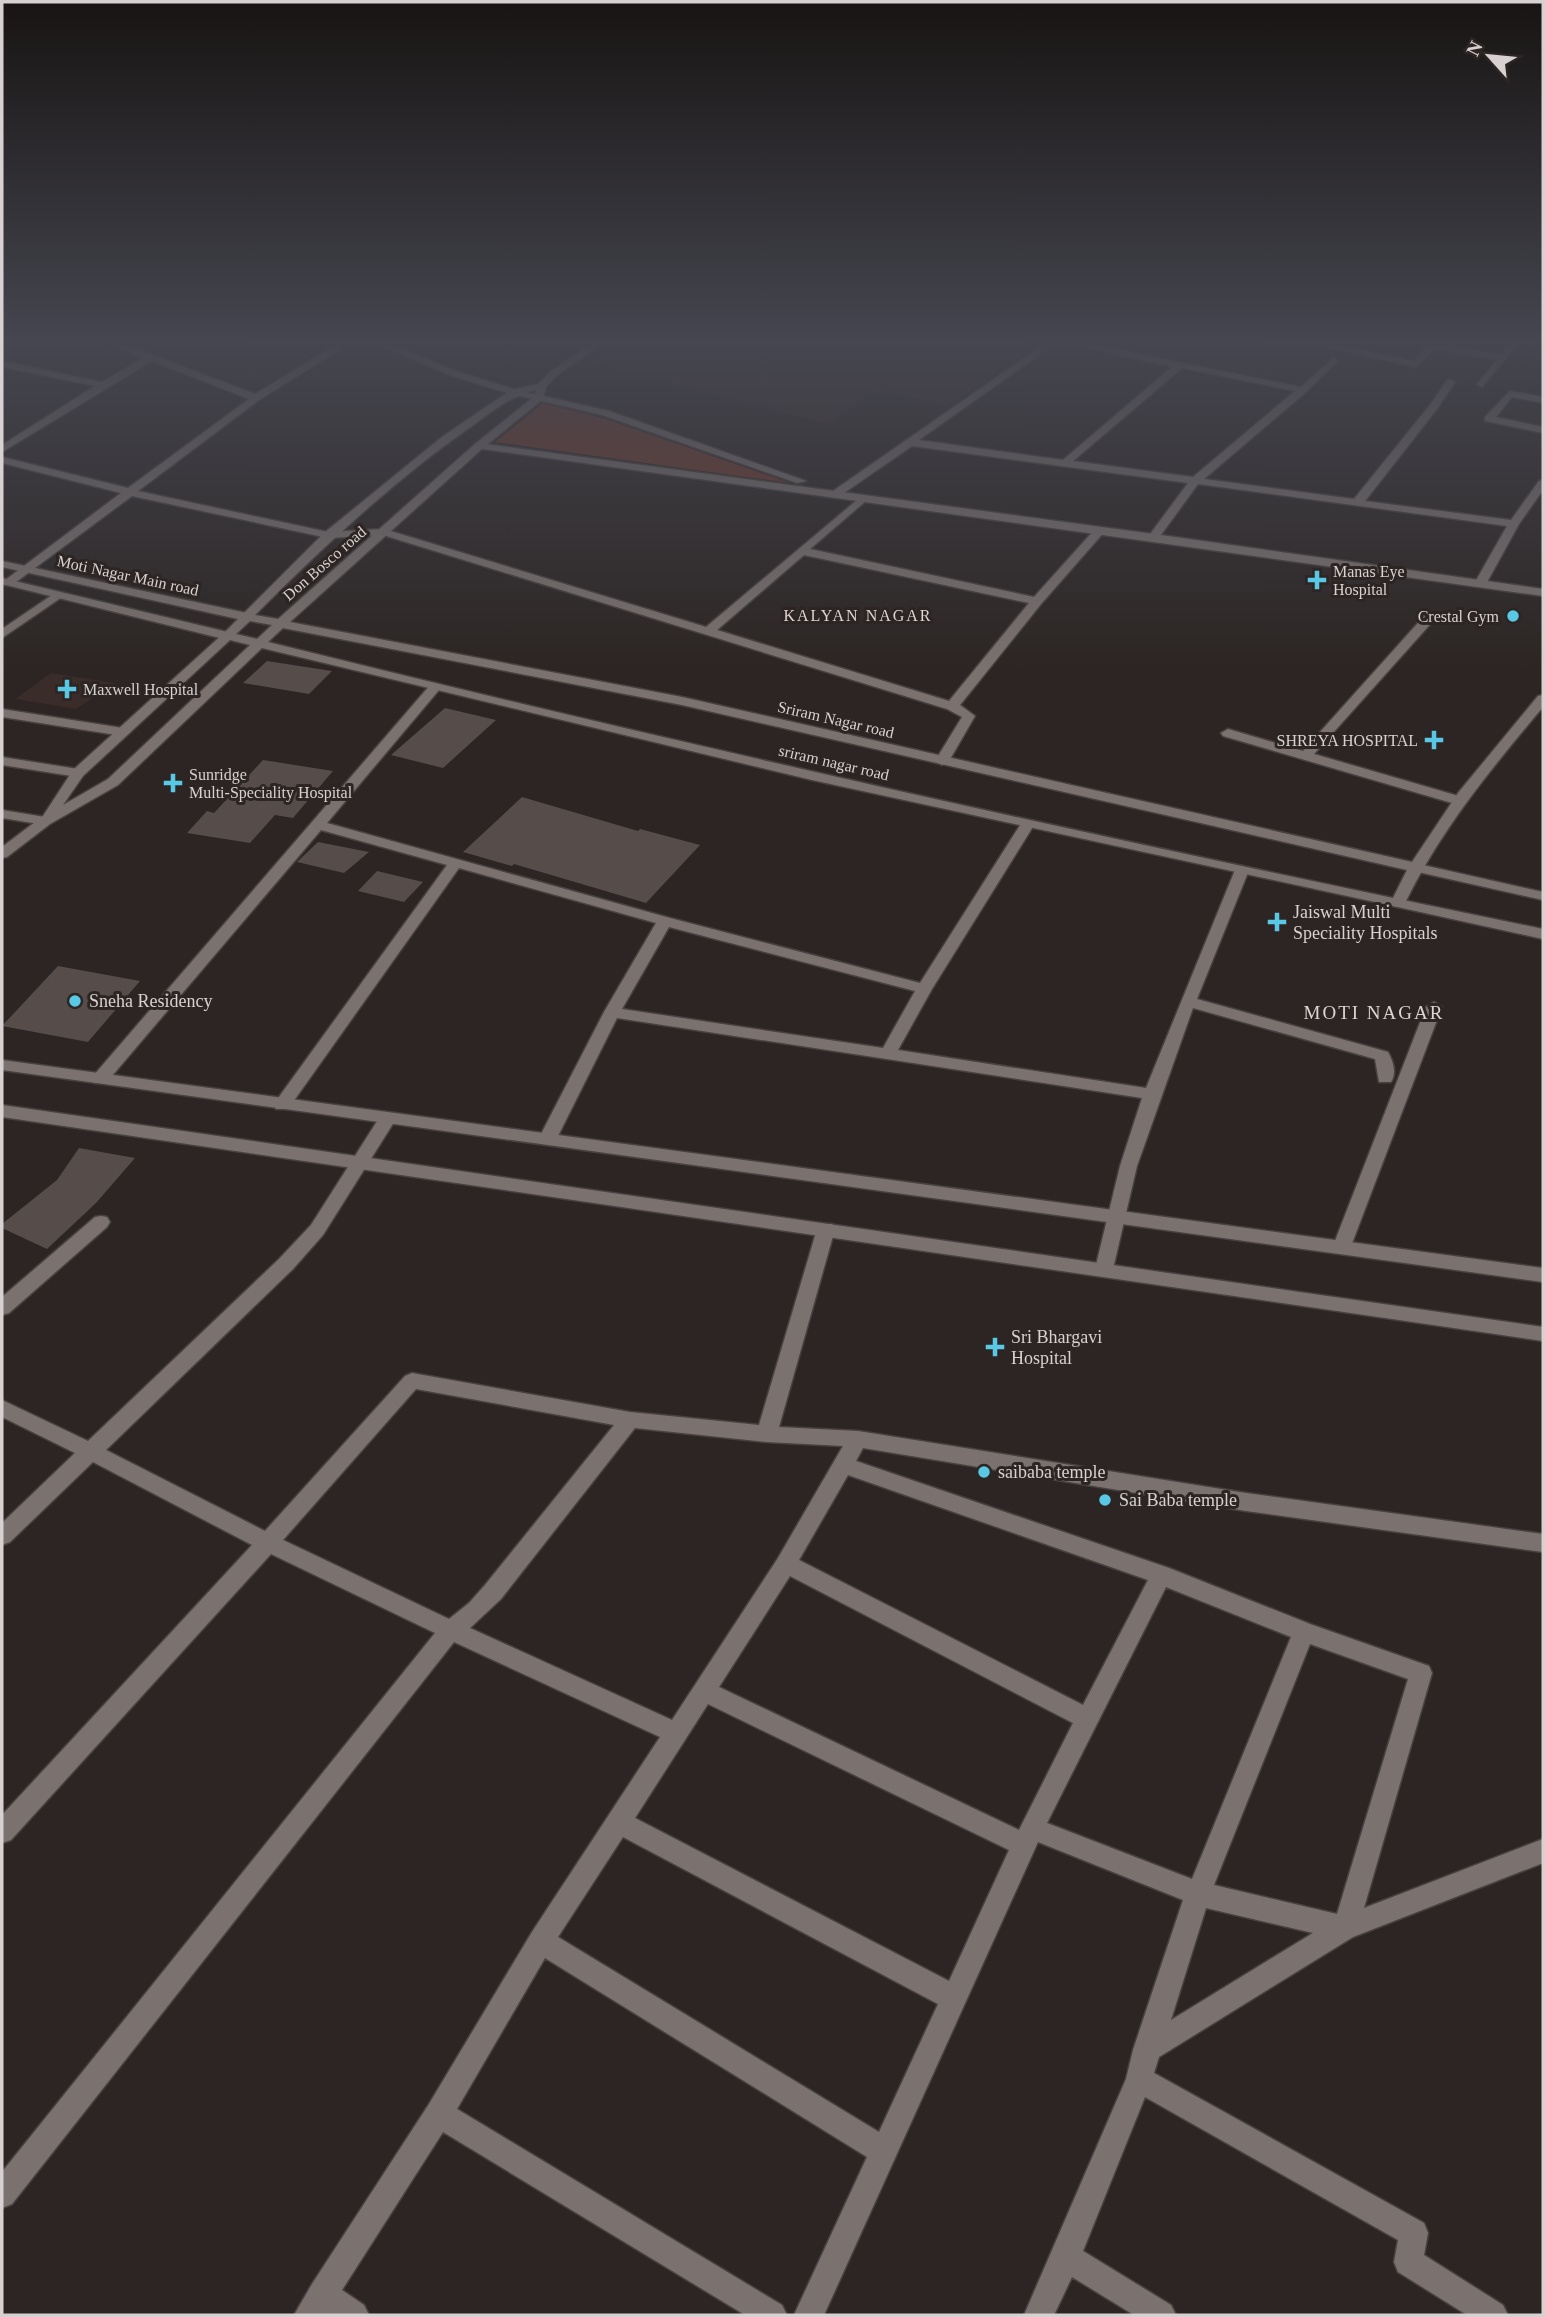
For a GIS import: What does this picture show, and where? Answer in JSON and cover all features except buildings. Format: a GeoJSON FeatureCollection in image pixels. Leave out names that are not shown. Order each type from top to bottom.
{"type":"FeatureCollection","features":[{"type":"Feature","properties":{"kind":"street"},"geometry":{"type":"LineString","coordinates":[[5,582],[182,453]]}},
{"type":"Feature","properties":{"kind":"street","name":"Don Bosco road"},"geometry":{"type":"LineString","coordinates":[[45,821],[78,773],[228,636],[328,535],[429,453]]}},
{"type":"Feature","properties":{"kind":"street","name":"Don Bosco road"},"geometry":{"type":"LineString","coordinates":[[45,821],[113,782],[258,643],[471,453]]}},
{"type":"Feature","properties":{"kind":"street"},"geometry":{"type":"LineString","coordinates":[[533,453],[837,493],[1543,593]]}},
{"type":"Feature","properties":{"kind":"street"},"geometry":{"type":"LineString","coordinates":[[721,453],[837,493]]}},
{"type":"Feature","properties":{"kind":"street"},"geometry":{"type":"LineString","coordinates":[[837,493],[893,453]]}},
{"type":"Feature","properties":{"kind":"street"},"geometry":{"type":"LineString","coordinates":[[987,453],[1514,524]]}},
{"type":"Feature","properties":{"kind":"street"},"geometry":{"type":"LineString","coordinates":[[1064,464],[1077,453]]}},
{"type":"Feature","properties":{"kind":"street"},"geometry":{"type":"LineString","coordinates":[[1154,537],[1194,482],[1228,453]]}},
{"type":"Feature","properties":{"kind":"street"},"geometry":{"type":"LineString","coordinates":[[1357,503],[1397,453]]}},
{"type":"Feature","properties":{"kind":"street"},"geometry":{"type":"LineString","coordinates":[[2,460],[129,492],[328,535],[384,531],[952,706],[969,716],[942,761]]}},
{"type":"Feature","properties":{"kind":"street"},"geometry":{"type":"LineString","coordinates":[[1480,584],[1514,524],[1543,483]]}},
{"type":"Feature","properties":{"kind":"street"},"geometry":{"type":"LineString","coordinates":[[710,630],[863,498]]}},
{"type":"Feature","properties":{"kind":"street"},"geometry":{"type":"LineString","coordinates":[[952,706],[1037,601],[1100,530]]}},
{"type":"Feature","properties":{"kind":"street"},"geometry":{"type":"LineString","coordinates":[[802,551],[1037,601]]}},
{"type":"Feature","properties":{"kind":"street","name":"Moti Nagar Main road"},"geometry":{"type":"LineString","coordinates":[[2,564],[247,617]]}},
{"type":"Feature","properties":{"kind":"street","name":"Moti Nagar Main road"},"geometry":{"type":"LineString","coordinates":[[5,582],[228,636]]}},
{"type":"Feature","properties":{"kind":"street"},"geometry":{"type":"LineString","coordinates":[[2,634],[59,595]]}},
{"type":"Feature","properties":{"kind":"street","name":"Sriram Nagar road"},"geometry":{"type":"LineString","coordinates":[[247,617],[682,701],[1543,896]]}},
{"type":"Feature","properties":{"kind":"street"},"geometry":{"type":"LineString","coordinates":[[1306,755],[1430,617]]}},
{"type":"Feature","properties":{"kind":"street","name":"sriram nagar road"},"geometry":{"type":"LineString","coordinates":[[228,636],[1027,825],[1543,934]]}},
{"type":"Feature","properties":{"kind":"street"},"geometry":{"type":"LineString","coordinates":[[100,1079],[435,687]]}},
{"type":"Feature","properties":{"kind":"street"},"geometry":{"type":"LineString","coordinates":[[1398,902],[1414,867],[1457,800],[1543,699]]}},
{"type":"Feature","properties":{"kind":"street"},"geometry":{"type":"LineString","coordinates":[[2,713],[123,732]]}},
{"type":"Feature","properties":{"kind":"street"},"geometry":{"type":"LineString","coordinates":[[1228,733],[1457,800]]}},
{"type":"Feature","properties":{"kind":"street"},"geometry":{"type":"LineString","coordinates":[[2,761],[78,773]]}},
{"type":"Feature","properties":{"kind":"street"},"geometry":{"type":"LineString","coordinates":[[2,814],[45,821]]}},
{"type":"Feature","properties":{"kind":"street"},"geometry":{"type":"LineString","coordinates":[[2,854],[45,821]]}},
{"type":"Feature","properties":{"kind":"street"},"geometry":{"type":"LineString","coordinates":[[316,824],[665,921],[924,989]]}},
{"type":"Feature","properties":{"kind":"street"},"geometry":{"type":"LineString","coordinates":[[888,1054],[924,989],[1027,825]]}},
{"type":"Feature","properties":{"kind":"street"},"geometry":{"type":"LineString","coordinates":[[282,1105],[456,862]]}},
{"type":"Feature","properties":{"kind":"street"},"geometry":{"type":"LineString","coordinates":[[1104,1269],[1113,1216],[1150,1094],[1242,870]]}},
{"type":"Feature","properties":{"kind":"street"},"geometry":{"type":"LineString","coordinates":[[548,1138],[612,1012],[665,921]]}},
{"type":"Feature","properties":{"kind":"street"},"geometry":{"type":"LineString","coordinates":[[1188,1002],[1382,1056],[1385,1078]]}},
{"type":"Feature","properties":{"kind":"street"},"geometry":{"type":"LineString","coordinates":[[1342,1247],[1434,1007]]}},
{"type":"Feature","properties":{"kind":"street"},"geometry":{"type":"LineString","coordinates":[[612,1012],[1150,1094]]}},
{"type":"Feature","properties":{"kind":"street"},"geometry":{"type":"LineString","coordinates":[[2,1065],[1543,1275]]}},
{"type":"Feature","properties":{"kind":"street"},"geometry":{"type":"LineString","coordinates":[[4,1114],[826,1228],[1543,1334]]}},
{"type":"Feature","properties":{"kind":"street"},"geometry":{"type":"LineString","coordinates":[[2,1536],[286,1264],[317,1230],[387,1119]]}},
{"type":"Feature","properties":{"kind":"street"},"geometry":{"type":"LineString","coordinates":[[2,1308],[101,1222]]}},
{"type":"Feature","properties":{"kind":"street"},"geometry":{"type":"LineString","coordinates":[[767,1434],[826,1228]]}},
{"type":"Feature","properties":{"kind":"street"},"geometry":{"type":"LineString","coordinates":[[2,1832],[268,1543],[412,1381],[630,1420],[767,1434],[858,1439],[1246,1502],[1543,1543]]}},
{"type":"Feature","properties":{"kind":"street"},"geometry":{"type":"LineString","coordinates":[[2,1408],[91,1449],[268,1543],[450,1631],[676,1733]]}},
{"type":"Feature","properties":{"kind":"street"},"geometry":{"type":"LineString","coordinates":[[2,2194],[450,1631],[477,1610],[493,1592],[630,1420]]}},
{"type":"Feature","properties":{"kind":"street"},"geometry":{"type":"LineString","coordinates":[[354,2315],[315,2304],[439,2114],[541,1941],[786,1564],[858,1439]]}},
{"type":"Feature","properties":{"kind":"street"},"geometry":{"type":"LineString","coordinates":[[844,1465],[1161,1575],[1304,1632],[1421,1673],[1345,1928]]}},
{"type":"Feature","properties":{"kind":"street"},"geometry":{"type":"LineString","coordinates":[[786,1564],[1088,1719]]}},
{"type":"Feature","properties":{"kind":"street"},"geometry":{"type":"LineString","coordinates":[[809,2315],[1028,1836],[1161,1575]]}},
{"type":"Feature","properties":{"kind":"street"},"geometry":{"type":"LineString","coordinates":[[1039,2315],[1066,2257],[1139,2079],[1146,2050],[1198,1895],[1304,1632]]}},
{"type":"Feature","properties":{"kind":"street"},"geometry":{"type":"LineString","coordinates":[[703,1690],[1028,1836],[1198,1895],[1345,1928]]}},
{"type":"Feature","properties":{"kind":"street"},"geometry":{"type":"LineString","coordinates":[[619,1822],[953,1997]]}},
{"type":"Feature","properties":{"kind":"street"},"geometry":{"type":"LineString","coordinates":[[1146,2050],[1345,1928],[1543,1851]]}},
{"type":"Feature","properties":{"kind":"street"},"geometry":{"type":"LineString","coordinates":[[541,1941],[884,2151]]}},
{"type":"Feature","properties":{"kind":"street"},"geometry":{"type":"LineString","coordinates":[[1139,2079],[1414,2233],[1408,2262],[1493,2315]]}},
{"type":"Feature","properties":{"kind":"street"},"geometry":{"type":"LineString","coordinates":[[439,2114],[772,2315]]}},
{"type":"Feature","properties":{"kind":"street"},"geometry":{"type":"LineString","coordinates":[[1066,2257],[1161,2315]]}},
{"type":"Feature","properties":{"kind":"shaded area"},"geometry":{"type":"Polygon","coordinates":[[[575,453],[704,453],[790,483],[575,453]]]}},
{"type":"Feature","properties":{"kind":"shaded area","name":"Maxwell Hospital"},"geometry":{"type":"Polygon","coordinates":[[[51,673],[115,683],[76,709],[15,699],[51,673]]]}},
{"type":"Feature","properties":{"kind":"place","name":"Manas Eye Hospital"},"geometry":{"type":"Point","coordinates":[1317,580]}},
{"type":"Feature","properties":{"kind":"place","name":"Crestal Gym"},"geometry":{"type":"Point","coordinates":[1513,616]}},
{"type":"Feature","properties":{"kind":"place","name":"Maxwell Hospital"},"geometry":{"type":"Point","coordinates":[67,689]}},
{"type":"Feature","properties":{"kind":"place","name":"SHREYA HOSPITAL"},"geometry":{"type":"Point","coordinates":[1434,740]}},
{"type":"Feature","properties":{"kind":"place","name":"Sunridge Multi-Speciality Hospital"},"geometry":{"type":"Point","coordinates":[173,783]}},
{"type":"Feature","properties":{"kind":"place","name":"Jaiswal Multi Speciality Hospitals"},"geometry":{"type":"Point","coordinates":[1277,922]}},
{"type":"Feature","properties":{"kind":"place","name":"Sneha Residency"},"geometry":{"type":"Point","coordinates":[75,1001]}},
{"type":"Feature","properties":{"kind":"place","name":"Sri Bhargavi Hospital"},"geometry":{"type":"Point","coordinates":[995,1347]}},
{"type":"Feature","properties":{"kind":"place","name":"saibaba temple"},"geometry":{"type":"Point","coordinates":[984,1472]}},
{"type":"Feature","properties":{"kind":"place","name":"Sai Baba temple"},"geometry":{"type":"Point","coordinates":[1105,1500]}},
{"type":"Feature","properties":{"kind":"district","name":"KALYAN NAGAR"},"geometry":{"type":"Point","coordinates":[858,615]}},
{"type":"Feature","properties":{"kind":"district","name":"MOTI NAGAR"},"geometry":{"type":"Point","coordinates":[1374,1012]}}]}
